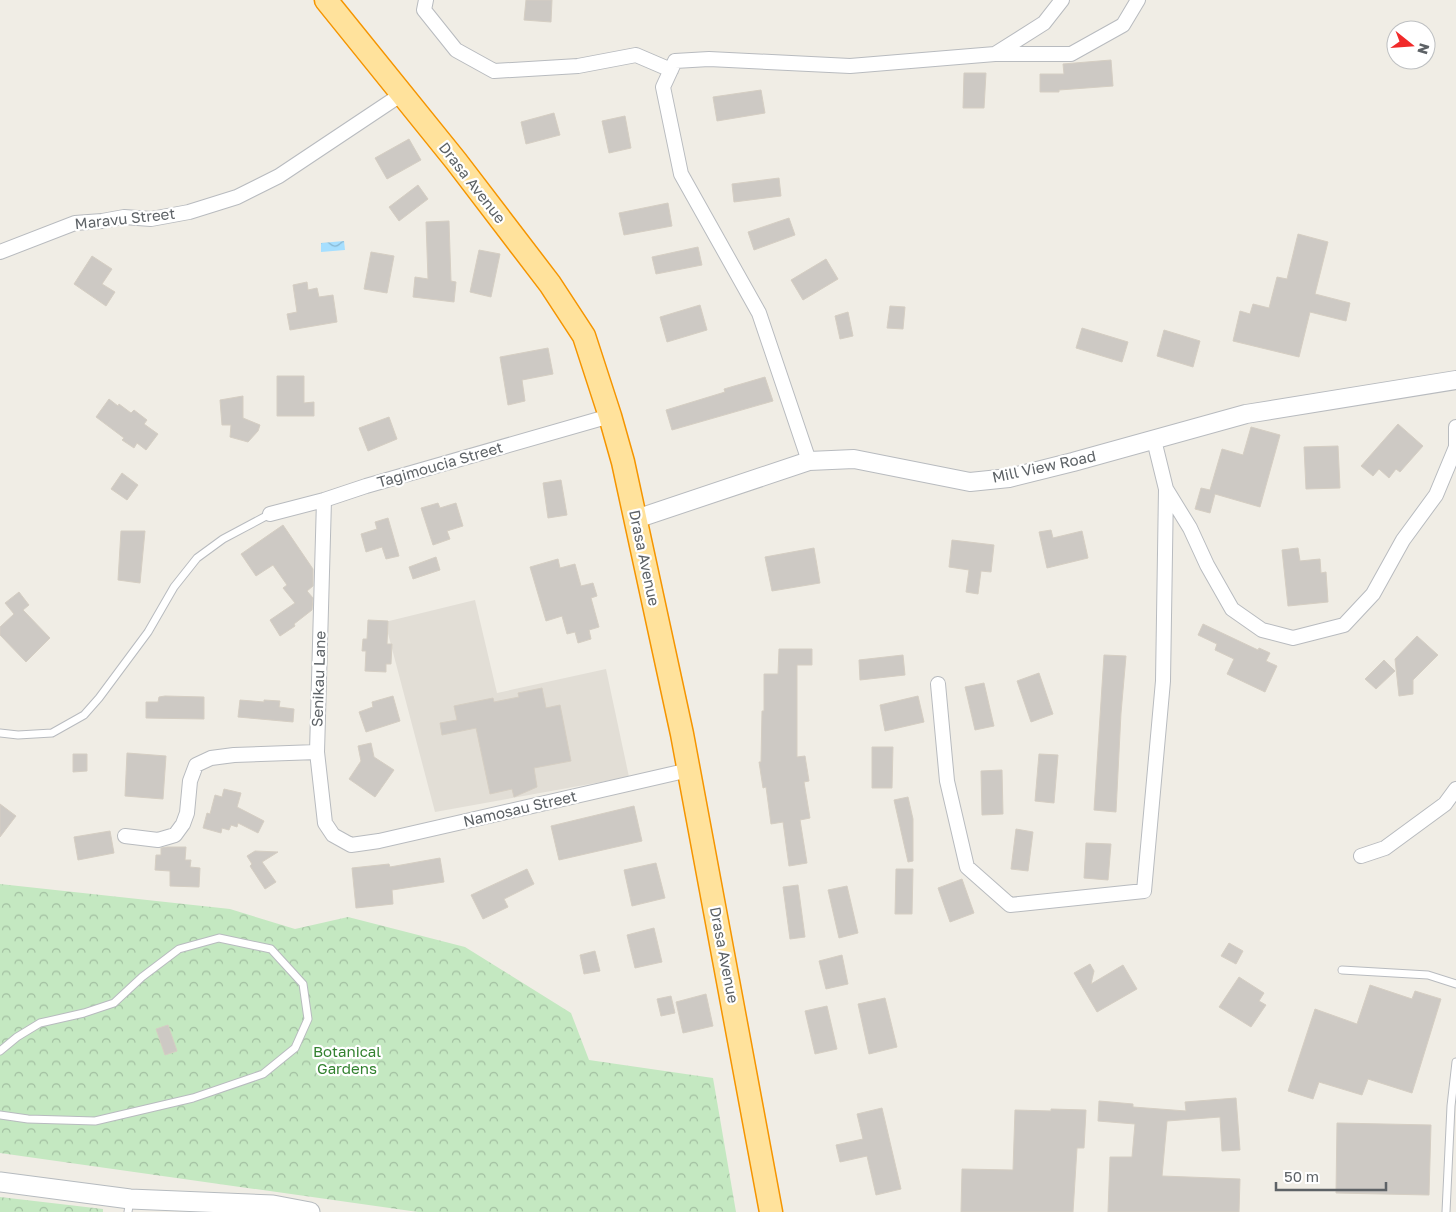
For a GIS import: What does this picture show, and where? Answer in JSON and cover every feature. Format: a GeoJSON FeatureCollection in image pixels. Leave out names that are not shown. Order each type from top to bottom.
{"type":"FeatureCollection","features":[{"type":"Feature","properties":{"kind":"highway","name":"Drasa Avenue"},"geometry":{"type":"LineString","coordinates":[[326,0],[456,162],[550,284],[584,336],[610,416],[636,519],[689,770],[772,1208]]}},
{"type":"Feature","properties":{"kind":"main road"},"geometry":{"type":"LineString","coordinates":[[0,1182],[129,1206],[273,1206],[310,1212]]}},
{"type":"Feature","properties":{"kind":"street"},"geometry":{"type":"LineString","coordinates":[[412,0],[425,5],[456,50],[494,71],[578,66],[636,55],[671,70]]}},
{"type":"Feature","properties":{"kind":"street"},"geometry":{"type":"LineString","coordinates":[[995,54],[1044,23],[1062,0]]}},
{"type":"Feature","properties":{"kind":"street"},"geometry":{"type":"LineString","coordinates":[[809,461],[759,312],[680,174],[663,87],[675,61],[709,59],[850,66],[995,54],[1071,54],[1123,25],[1138,0]]}},
{"type":"Feature","properties":{"kind":"street","name":"Maravu Street"},"geometry":{"type":"LineString","coordinates":[[0,252],[75,223],[124,217],[151,219],[189,212],[237,197],[278,176],[402,94]]}},
{"type":"Feature","properties":{"kind":"street","name":"Mill View Road"},"geometry":{"type":"LineString","coordinates":[[636,519],[809,461],[854,459],[970,482],[1009,478],[1246,414],[1456,380]]}},
{"type":"Feature","properties":{"kind":"street","name":"Tagimoucia Street"},"geometry":{"type":"LineString","coordinates":[[270,514],[324,500],[366,486],[610,416]]}},
{"type":"Feature","properties":{"kind":"street"},"geometry":{"type":"LineString","coordinates":[[1166,489],[1190,528],[1207,565],[1232,609],[1262,630],[1293,638],[1344,625],[1373,594],[1403,540],[1436,494],[1456,447],[1456,427]]}},
{"type":"Feature","properties":{"kind":"street"},"geometry":{"type":"LineString","coordinates":[[938,684],[947,781],[967,867],[1010,905],[1144,891],[1163,681],[1166,489],[1154,440]]}},
{"type":"Feature","properties":{"kind":"street","name":"Senikau Lane"},"geometry":{"type":"LineString","coordinates":[[324,500],[317,752],[325,823],[333,835],[351,845]]}},
{"type":"Feature","properties":{"kind":"street"},"geometry":{"type":"LineString","coordinates":[[124,836],[158,840],[175,835],[185,819],[190,781],[196,765],[211,758],[234,755],[317,752]]}},
{"type":"Feature","properties":{"kind":"street","name":"Namosau Street"},"geometry":{"type":"LineString","coordinates":[[351,845],[379,841],[689,770]]}},
{"type":"Feature","properties":{"kind":"street"},"geometry":{"type":"LineString","coordinates":[[1361,856],[1385,848],[1445,804],[1456,790]]}},
{"type":"Feature","properties":{"kind":"lane"},"geometry":{"type":"LineString","coordinates":[[0,733],[18,735],[52,733],[84,715],[148,632],[174,587],[197,558],[223,539],[270,514]]}},
{"type":"Feature","properties":{"kind":"lane"},"geometry":{"type":"LineString","coordinates":[[0,1051],[17,1037],[40,1023],[84,1013],[114,1003],[142,977],[179,949],[218,938],[270,949],[303,984],[308,1019],[295,1048],[263,1074],[193,1098],[95,1121],[28,1119],[0,1115]]}},
{"type":"Feature","properties":{"kind":"lane"},"geometry":{"type":"LineString","coordinates":[[1342,970],[1428,975],[1456,984]]}},
{"type":"Feature","properties":{"kind":"lane"},"geometry":{"type":"LineString","coordinates":[[1446,1212],[1451,1106],[1456,1062]]}},
{"type":"Feature","properties":{"kind":"shaded area"},"geometry":{"type":"Polygon","coordinates":[[[475,600],[497,693],[606,669],[629,777],[435,812],[385,622],[475,600]]]}},
{"type":"Feature","properties":{"kind":"green space","name":"Botanical Gardens"},"geometry":{"type":"Polygon","coordinates":[[[0,884],[230,909],[295,929],[348,917],[465,947],[571,1013],[589,1060],[713,1078],[736,1212],[418,1212],[0,1153],[0,884]]]}},
{"type":"Feature","properties":{"kind":"green space"},"geometry":{"type":"Polygon","coordinates":[[[0,1197],[103,1209],[103,1212],[0,1212],[0,1197]]]}},
{"type":"Feature","properties":{"kind":"water"},"geometry":{"type":"Polygon","coordinates":[[[344,241],[345,250],[321,252],[321,243],[344,241]]]}},
{"type":"Feature","properties":{"kind":"building"},"geometry":{"type":"Polygon","coordinates":[[[526,0],[552,0],[551,22],[524,20],[526,0]]]}},
{"type":"Feature","properties":{"kind":"building"},"geometry":{"type":"Polygon","coordinates":[[[1111,60],[1113,86],[1059,90],[1059,92],[1040,92],[1040,74],[1064,74],[1063,64],[1111,60]]]}},
{"type":"Feature","properties":{"kind":"building"},"geometry":{"type":"Polygon","coordinates":[[[964,73],[986,73],[984,108],[963,108],[964,73]]]}},
{"type":"Feature","properties":{"kind":"building"},"geometry":{"type":"Polygon","coordinates":[[[761,90],[765,113],[717,121],[713,97],[761,90]]]}},
{"type":"Feature","properties":{"kind":"building"},"geometry":{"type":"Polygon","coordinates":[[[554,113],[560,135],[526,144],[521,122],[554,113]]]}},
{"type":"Feature","properties":{"kind":"building"},"geometry":{"type":"Polygon","coordinates":[[[625,116],[631,148],[609,153],[602,121],[625,116]]]}},
{"type":"Feature","properties":{"kind":"building"},"geometry":{"type":"Polygon","coordinates":[[[409,139],[421,160],[387,179],[375,158],[409,139]]]}},
{"type":"Feature","properties":{"kind":"building"},"geometry":{"type":"Polygon","coordinates":[[[779,178],[781,196],[734,202],[732,184],[779,178]]]}},
{"type":"Feature","properties":{"kind":"building"},"geometry":{"type":"Polygon","coordinates":[[[418,185],[428,199],[399,221],[389,207],[418,185]]]}},
{"type":"Feature","properties":{"kind":"building"},"geometry":{"type":"Polygon","coordinates":[[[668,203],[672,226],[624,235],[619,213],[668,203]]]}},
{"type":"Feature","properties":{"kind":"building"},"geometry":{"type":"Polygon","coordinates":[[[789,218],[795,235],[754,250],[748,232],[789,218]]]}},
{"type":"Feature","properties":{"kind":"building"},"geometry":{"type":"Polygon","coordinates":[[[449,221],[451,281],[456,282],[454,302],[413,297],[415,277],[428,279],[426,222],[449,221]]]}},
{"type":"Feature","properties":{"kind":"building"},"geometry":{"type":"Polygon","coordinates":[[[1298,234],[1328,242],[1315,294],[1350,303],[1346,321],[1310,312],[1299,357],[1233,341],[1240,311],[1250,314],[1253,304],[1269,308],[1277,277],[1287,279],[1298,234]]]}},
{"type":"Feature","properties":{"kind":"building"},"geometry":{"type":"Polygon","coordinates":[[[698,247],[702,265],[656,274],[652,257],[698,247]]]}},
{"type":"Feature","properties":{"kind":"building"},"geometry":{"type":"Polygon","coordinates":[[[479,250],[500,254],[491,297],[470,292],[479,250]]]}},
{"type":"Feature","properties":{"kind":"building"},"geometry":{"type":"Polygon","coordinates":[[[371,252],[394,256],[387,293],[364,289],[371,252]]]}},
{"type":"Feature","properties":{"kind":"building"},"geometry":{"type":"Polygon","coordinates":[[[92,256],[112,269],[102,284],[115,292],[106,306],[74,284],[92,256]]]}},
{"type":"Feature","properties":{"kind":"building"},"geometry":{"type":"Polygon","coordinates":[[[826,259],[838,279],[803,300],[791,280],[826,259]]]}},
{"type":"Feature","properties":{"kind":"building"},"geometry":{"type":"Polygon","coordinates":[[[307,282],[308,290],[317,288],[319,297],[333,295],[337,322],[290,330],[287,314],[297,312],[293,285],[307,282]]]}},
{"type":"Feature","properties":{"kind":"building"},"geometry":{"type":"Polygon","coordinates":[[[700,305],[707,330],[667,342],[660,317],[700,305]]]}},
{"type":"Feature","properties":{"kind":"building"},"geometry":{"type":"Polygon","coordinates":[[[890,306],[905,307],[903,329],[887,328],[890,306]]]}},
{"type":"Feature","properties":{"kind":"building"},"geometry":{"type":"Polygon","coordinates":[[[848,312],[853,336],[840,339],[835,316],[848,312]]]}},
{"type":"Feature","properties":{"kind":"building"},"geometry":{"type":"Polygon","coordinates":[[[1082,328],[1128,342],[1122,362],[1076,348],[1082,328]]]}},
{"type":"Feature","properties":{"kind":"building"},"geometry":{"type":"Polygon","coordinates":[[[1164,330],[1200,341],[1193,367],[1157,356],[1164,330]]]}},
{"type":"Feature","properties":{"kind":"building"},"geometry":{"type":"Polygon","coordinates":[[[548,348],[553,374],[522,380],[525,401],[508,405],[500,357],[548,348]]]}},
{"type":"Feature","properties":{"kind":"building"},"geometry":{"type":"Polygon","coordinates":[[[277,376],[304,376],[304,403],[314,402],[314,416],[277,416],[277,376]]]}},
{"type":"Feature","properties":{"kind":"building"},"geometry":{"type":"Polygon","coordinates":[[[765,377],[773,401],[672,430],[666,410],[725,392],[724,389],[765,377]]]}},
{"type":"Feature","properties":{"kind":"building"},"geometry":{"type":"Polygon","coordinates":[[[243,396],[243,418],[260,425],[258,431],[248,442],[230,437],[231,425],[222,425],[220,400],[243,396]]]}},
{"type":"Feature","properties":{"kind":"building"},"geometry":{"type":"Polygon","coordinates":[[[109,399],[131,413],[134,410],[147,420],[144,424],[158,434],[146,450],[137,443],[134,448],[96,417],[109,399]]]}},
{"type":"Feature","properties":{"kind":"building"},"geometry":{"type":"Polygon","coordinates":[[[389,417],[397,439],[368,451],[359,428],[389,417]]]}},
{"type":"Feature","properties":{"kind":"building"},"geometry":{"type":"Polygon","coordinates":[[[1398,424],[1423,446],[1400,472],[1396,469],[1389,478],[1379,469],[1373,476],[1361,466],[1398,424]]]}},
{"type":"Feature","properties":{"kind":"building"},"geometry":{"type":"Polygon","coordinates":[[[1251,427],[1280,435],[1260,507],[1215,494],[1210,513],[1195,509],[1201,488],[1210,490],[1222,449],[1243,455],[1251,427]]]}},
{"type":"Feature","properties":{"kind":"building"},"geometry":{"type":"Polygon","coordinates":[[[1338,446],[1340,488],[1306,489],[1304,447],[1338,446]]]}},
{"type":"Feature","properties":{"kind":"building"},"geometry":{"type":"Polygon","coordinates":[[[122,473],[138,485],[127,500],[111,489],[122,473]]]}},
{"type":"Feature","properties":{"kind":"building"},"geometry":{"type":"Polygon","coordinates":[[[561,480],[567,515],[548,518],[543,483],[561,480]]]}},
{"type":"Feature","properties":{"kind":"building"},"geometry":{"type":"Polygon","coordinates":[[[438,503],[440,508],[456,503],[463,526],[447,531],[450,539],[433,545],[421,508],[438,503]]]}},
{"type":"Feature","properties":{"kind":"building"},"geometry":{"type":"Polygon","coordinates":[[[388,518],[399,556],[386,559],[382,547],[366,552],[361,534],[377,529],[375,522],[388,518]]]}},
{"type":"Feature","properties":{"kind":"building"},"geometry":{"type":"Polygon","coordinates":[[[283,525],[313,569],[313,586],[307,591],[313,598],[312,610],[294,624],[295,626],[280,636],[270,620],[295,603],[283,588],[287,585],[273,565],[256,576],[241,554],[283,525]]]}},
{"type":"Feature","properties":{"kind":"building"},"geometry":{"type":"Polygon","coordinates":[[[1051,530],[1053,538],[1082,531],[1088,558],[1047,568],[1039,532],[1051,530]]]}},
{"type":"Feature","properties":{"kind":"building"},"geometry":{"type":"Polygon","coordinates":[[[121,531],[145,531],[140,583],[118,580],[121,531]]]}},
{"type":"Feature","properties":{"kind":"building"},"geometry":{"type":"Polygon","coordinates":[[[952,540],[994,545],[991,572],[981,571],[978,594],[966,592],[969,570],[949,567],[952,540]]]}},
{"type":"Feature","properties":{"kind":"building"},"geometry":{"type":"Polygon","coordinates":[[[814,548],[820,583],[772,591],[765,557],[814,548]]]}},
{"type":"Feature","properties":{"kind":"building"},"geometry":{"type":"Polygon","coordinates":[[[1298,548],[1300,561],[1320,559],[1321,573],[1326,572],[1328,602],[1288,606],[1282,550],[1298,548]]]}},
{"type":"Feature","properties":{"kind":"building"},"geometry":{"type":"Polygon","coordinates":[[[436,557],[440,570],[413,579],[409,567],[436,557]]]}},
{"type":"Feature","properties":{"kind":"building"},"geometry":{"type":"Polygon","coordinates":[[[558,559],[560,568],[575,564],[581,586],[593,583],[597,596],[591,598],[599,627],[589,630],[591,639],[578,643],[575,632],[567,634],[562,616],[546,621],[530,567],[558,559]]]}},
{"type":"Feature","properties":{"kind":"building"},"geometry":{"type":"Polygon","coordinates":[[[19,592],[29,605],[23,610],[50,638],[26,662],[0,635],[0,627],[14,614],[5,603],[19,592]]]}},
{"type":"Feature","properties":{"kind":"building"},"geometry":{"type":"Polygon","coordinates":[[[368,620],[388,621],[387,644],[392,644],[391,664],[386,664],[386,672],[365,671],[366,651],[362,651],[363,639],[367,639],[368,620]]]}},
{"type":"Feature","properties":{"kind":"building"},"geometry":{"type":"Polygon","coordinates":[[[1203,624],[1258,650],[1259,648],[1270,653],[1266,661],[1277,666],[1265,692],[1227,674],[1234,659],[1215,650],[1217,644],[1198,635],[1203,624]]]}},
{"type":"Feature","properties":{"kind":"building"},"geometry":{"type":"Polygon","coordinates":[[[1417,636],[1438,655],[1413,680],[1413,694],[1399,696],[1395,659],[1417,636]]]}},
{"type":"Feature","properties":{"kind":"building"},"geometry":{"type":"Polygon","coordinates":[[[779,649],[812,649],[812,665],[797,665],[797,757],[805,756],[809,781],[804,782],[810,818],[800,820],[807,863],[789,866],[783,822],[771,824],[766,787],[763,788],[759,762],[761,762],[762,711],[764,711],[764,674],[778,674],[779,649]]]}},
{"type":"Feature","properties":{"kind":"building"},"geometry":{"type":"Polygon","coordinates":[[[903,655],[905,675],[860,680],[859,660],[903,655]]]}},
{"type":"Feature","properties":{"kind":"building"},"geometry":{"type":"Polygon","coordinates":[[[1104,655],[1126,656],[1116,812],[1094,810],[1104,655]]]}},
{"type":"Feature","properties":{"kind":"building"},"geometry":{"type":"Polygon","coordinates":[[[1384,660],[1395,671],[1376,689],[1365,679],[1384,660]]]}},
{"type":"Feature","properties":{"kind":"building"},"geometry":{"type":"Polygon","coordinates":[[[1039,673],[1053,714],[1031,722],[1017,681],[1039,673]]]}},
{"type":"Feature","properties":{"kind":"building"},"geometry":{"type":"Polygon","coordinates":[[[984,683],[994,726],[975,730],[965,687],[984,683]]]}},
{"type":"Feature","properties":{"kind":"building"},"geometry":{"type":"Polygon","coordinates":[[[542,688],[546,708],[560,705],[571,761],[534,768],[537,787],[514,797],[512,789],[490,794],[476,728],[442,735],[440,723],[457,720],[454,706],[493,698],[494,702],[519,697],[518,693],[542,688]]]}},
{"type":"Feature","properties":{"kind":"building"},"geometry":{"type":"Polygon","coordinates":[[[393,696],[400,721],[366,732],[359,712],[373,707],[372,702],[393,696]]]}},
{"type":"Feature","properties":{"kind":"building"},"geometry":{"type":"Polygon","coordinates":[[[918,696],[924,722],[885,731],[880,705],[918,696]]]}},
{"type":"Feature","properties":{"kind":"building"},"geometry":{"type":"Polygon","coordinates":[[[159,697],[204,697],[204,719],[146,718],[146,702],[158,702],[159,697]]]}},
{"type":"Feature","properties":{"kind":"building"},"geometry":{"type":"Polygon","coordinates":[[[240,700],[280,701],[279,707],[294,709],[293,722],[238,717],[240,700]]]}},
{"type":"Feature","properties":{"kind":"building"},"geometry":{"type":"Polygon","coordinates":[[[371,743],[374,757],[394,770],[375,797],[349,779],[361,761],[358,746],[371,743]]]}},
{"type":"Feature","properties":{"kind":"building"},"geometry":{"type":"Polygon","coordinates":[[[872,747],[893,747],[892,788],[872,788],[872,747]]]}},
{"type":"Feature","properties":{"kind":"building"},"geometry":{"type":"Polygon","coordinates":[[[127,753],[166,756],[163,799],[125,796],[127,753]]]}},
{"type":"Feature","properties":{"kind":"building"},"geometry":{"type":"Polygon","coordinates":[[[73,754],[87,754],[87,771],[73,772],[73,754]]]}},
{"type":"Feature","properties":{"kind":"building"},"geometry":{"type":"Polygon","coordinates":[[[1039,754],[1058,755],[1054,803],[1035,801],[1039,754]]]}},
{"type":"Feature","properties":{"kind":"building"},"geometry":{"type":"Polygon","coordinates":[[[1002,770],[1003,814],[982,815],[981,771],[1002,770]]]}},
{"type":"Feature","properties":{"kind":"building"},"geometry":{"type":"Polygon","coordinates":[[[224,789],[241,793],[237,807],[264,821],[258,833],[238,823],[237,827],[231,825],[229,830],[222,828],[221,833],[203,828],[207,813],[210,814],[215,795],[222,797],[224,789]]]}},
{"type":"Feature","properties":{"kind":"building"},"geometry":{"type":"Polygon","coordinates":[[[908,797],[913,819],[913,861],[908,862],[894,800],[908,797]]]}},
{"type":"Feature","properties":{"kind":"building"},"geometry":{"type":"Polygon","coordinates":[[[0,804],[16,816],[0,837],[0,804]]]}},
{"type":"Feature","properties":{"kind":"building"},"geometry":{"type":"Polygon","coordinates":[[[634,806],[642,841],[559,860],[551,826],[634,806]]]}},
{"type":"Feature","properties":{"kind":"building"},"geometry":{"type":"Polygon","coordinates":[[[1016,829],[1033,832],[1028,871],[1011,869],[1016,829]]]}},
{"type":"Feature","properties":{"kind":"building"},"geometry":{"type":"Polygon","coordinates":[[[110,831],[114,853],[78,860],[74,837],[110,831]]]}},
{"type":"Feature","properties":{"kind":"building"},"geometry":{"type":"Polygon","coordinates":[[[1086,843],[1111,844],[1108,880],[1084,878],[1086,843]]]}},
{"type":"Feature","properties":{"kind":"building"},"geometry":{"type":"Polygon","coordinates":[[[186,847],[185,860],[191,860],[190,867],[200,868],[199,887],[170,886],[170,871],[155,870],[156,855],[161,855],[161,848],[186,847]]]}},
{"type":"Feature","properties":{"kind":"building"},"geometry":{"type":"Polygon","coordinates":[[[255,851],[278,852],[262,862],[276,882],[265,889],[250,866],[252,864],[247,856],[255,851]]]}},
{"type":"Feature","properties":{"kind":"building"},"geometry":{"type":"Polygon","coordinates":[[[440,858],[444,882],[392,890],[393,904],[356,908],[352,868],[389,864],[390,867],[440,858]]]}},
{"type":"Feature","properties":{"kind":"building"},"geometry":{"type":"Polygon","coordinates":[[[656,863],[665,898],[632,906],[624,870],[656,863]]]}},
{"type":"Feature","properties":{"kind":"building"},"geometry":{"type":"Polygon","coordinates":[[[527,869],[534,884],[504,899],[508,907],[483,919],[471,895],[527,869]]]}},
{"type":"Feature","properties":{"kind":"building"},"geometry":{"type":"Polygon","coordinates":[[[896,869],[913,869],[912,914],[895,914],[896,869]]]}},
{"type":"Feature","properties":{"kind":"building"},"geometry":{"type":"Polygon","coordinates":[[[962,879],[974,913],[950,922],[938,888],[962,879]]]}},
{"type":"Feature","properties":{"kind":"building"},"geometry":{"type":"Polygon","coordinates":[[[798,885],[805,937],[790,939],[783,887],[798,885]]]}},
{"type":"Feature","properties":{"kind":"building"},"geometry":{"type":"Polygon","coordinates":[[[847,886],[858,933],[839,938],[828,890],[847,886]]]}},
{"type":"Feature","properties":{"kind":"building"},"geometry":{"type":"Polygon","coordinates":[[[654,928],[662,962],[635,968],[627,935],[654,928]]]}},
{"type":"Feature","properties":{"kind":"building"},"geometry":{"type":"Polygon","coordinates":[[[1229,943],[1243,951],[1236,964],[1221,956],[1229,943]]]}},
{"type":"Feature","properties":{"kind":"building"},"geometry":{"type":"Polygon","coordinates":[[[595,951],[600,971],[584,974],[580,955],[595,951]]]}},
{"type":"Feature","properties":{"kind":"building"},"geometry":{"type":"Polygon","coordinates":[[[842,955],[848,984],[826,989],[819,961],[842,955]]]}},
{"type":"Feature","properties":{"kind":"building"},"geometry":{"type":"Polygon","coordinates":[[[1090,964],[1094,971],[1091,984],[1123,965],[1137,989],[1097,1012],[1074,973],[1090,964]]]}},
{"type":"Feature","properties":{"kind":"building"},"geometry":{"type":"Polygon","coordinates":[[[1239,977],[1264,993],[1259,1001],[1266,1005],[1251,1027],[1219,1007],[1239,977]]]}},
{"type":"Feature","properties":{"kind":"building"},"geometry":{"type":"Polygon","coordinates":[[[1370,985],[1412,999],[1415,991],[1441,999],[1412,1093],[1368,1079],[1362,1095],[1319,1082],[1313,1099],[1288,1091],[1315,1009],[1357,1024],[1370,985]]]}},
{"type":"Feature","properties":{"kind":"building"},"geometry":{"type":"Polygon","coordinates":[[[706,994],[713,1026],[683,1033],[676,1002],[706,994]]]}},
{"type":"Feature","properties":{"kind":"building"},"geometry":{"type":"Polygon","coordinates":[[[671,996],[675,1013],[661,1016],[657,999],[671,996]]]}},
{"type":"Feature","properties":{"kind":"building"},"geometry":{"type":"Polygon","coordinates":[[[885,998],[897,1047],[869,1054],[858,1004],[885,998]]]}},
{"type":"Feature","properties":{"kind":"building"},"geometry":{"type":"Polygon","coordinates":[[[827,1006],[837,1049],[815,1054],[805,1011],[827,1006]]]}},
{"type":"Feature","properties":{"kind":"building"},"geometry":{"type":"Polygon","coordinates":[[[168,1025],[177,1051],[165,1055],[156,1029],[168,1025]]]}},
{"type":"Feature","properties":{"kind":"building"},"geometry":{"type":"Polygon","coordinates":[[[1236,1098],[1240,1150],[1222,1151],[1220,1117],[1167,1121],[1162,1176],[1240,1179],[1239,1212],[1108,1212],[1110,1157],[1132,1157],[1135,1124],[1098,1121],[1099,1101],[1133,1104],[1133,1107],[1186,1111],[1185,1102],[1236,1098]]]}},
{"type":"Feature","properties":{"kind":"building"},"geometry":{"type":"Polygon","coordinates":[[[882,1108],[901,1189],[876,1195],[867,1156],[840,1162],[836,1145],[863,1139],[857,1114],[882,1108]]]}},
{"type":"Feature","properties":{"kind":"building"},"geometry":{"type":"Polygon","coordinates":[[[1051,1109],[1086,1110],[1084,1148],[1077,1148],[1073,1212],[961,1212],[962,1169],[1013,1170],[1015,1110],[1051,1111],[1051,1109]]]}},
{"type":"Feature","properties":{"kind":"building"},"geometry":{"type":"Polygon","coordinates":[[[1337,1123],[1431,1125],[1429,1195],[1336,1193],[1337,1123]]]}}]}
